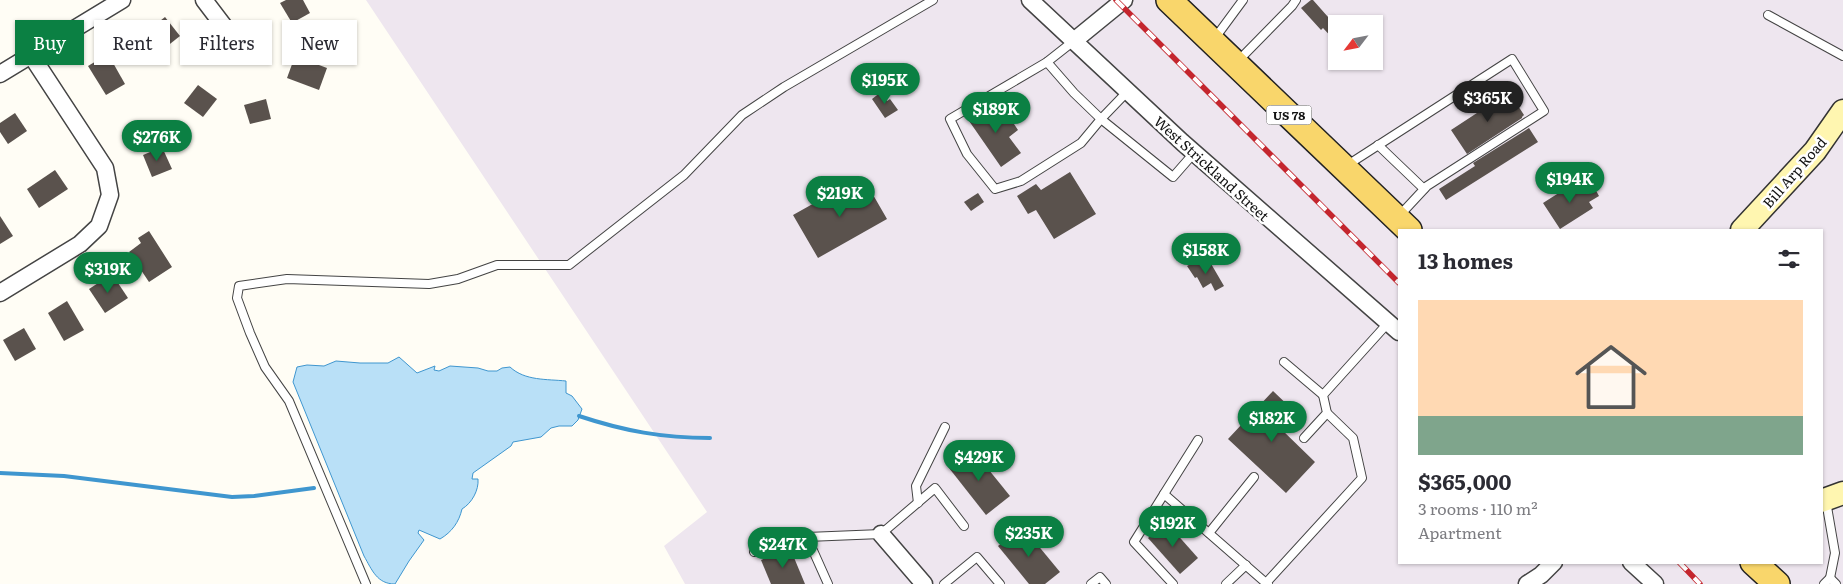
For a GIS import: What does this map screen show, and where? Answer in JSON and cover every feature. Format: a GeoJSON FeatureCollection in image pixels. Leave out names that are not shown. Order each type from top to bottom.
{"type":"FeatureCollection","features":[{"type":"Feature","properties":{"kind":"main road","name":"US 78"},"geometry":{"type":"LineString","coordinates":[[1169,0],[1403,224]]}},
{"type":"Feature","properties":{"kind":"main road","name":"Bill Arp Road"},"geometry":{"type":"LineString","coordinates":[[1743,229],[1814,152],[1843,111]]}},
{"type":"Feature","properties":{"kind":"main road"},"geometry":{"type":"LineString","coordinates":[[1755,564],[1777,584]]}},
{"type":"Feature","properties":{"kind":"street"},"geometry":{"type":"LineString","coordinates":[[84,23],[122,0]]}},
{"type":"Feature","properties":{"kind":"street"},"geometry":{"type":"LineString","coordinates":[[204,0],[220,20]]}},
{"type":"Feature","properties":{"kind":"street","name":"West Strickland Street"},"geometry":{"type":"LineString","coordinates":[[1030,0],[1194,153],[1393,328]]}},
{"type":"Feature","properties":{"kind":"street"},"geometry":{"type":"LineString","coordinates":[[1075,40],[1124,0]]}},
{"type":"Feature","properties":{"kind":"street"},"geometry":{"type":"LineString","coordinates":[[0,74],[15,65]]}},
{"type":"Feature","properties":{"kind":"street"},"geometry":{"type":"LineString","coordinates":[[0,293],[80,244],[99,226],[110,195],[105,168],[38,65]]}},
{"type":"Feature","properties":{"kind":"street"},"geometry":{"type":"LineString","coordinates":[[881,534],[924,584]]}},
{"type":"Feature","properties":{"kind":"street"},"geometry":{"type":"LineString","coordinates":[[1528,584],[1552,564]]}},
{"type":"Feature","properties":{"kind":"street"},"geometry":{"type":"LineString","coordinates":[[1633,564],[1655,584]]}},
{"type":"Feature","properties":{"kind":"lane"},"geometry":{"type":"LineString","coordinates":[[366,584],[289,402],[265,367],[250,334],[237,298],[239,286],[287,279],[429,284],[458,279],[497,264],[569,265],[684,175],[742,115],[784,87],[933,0]]}},
{"type":"Feature","properties":{"kind":"lane"},"geometry":{"type":"LineString","coordinates":[[1212,42],[1243,0]]}},
{"type":"Feature","properties":{"kind":"lane"},"geometry":{"type":"LineString","coordinates":[[1235,64],[1296,0]]}},
{"type":"Feature","properties":{"kind":"lane"},"geometry":{"type":"LineString","coordinates":[[1768,15],[1843,56]]}},
{"type":"Feature","properties":{"kind":"lane"},"geometry":{"type":"LineString","coordinates":[[1075,40],[1047,62],[950,119],[967,154],[995,188],[1021,182],[1081,143],[1127,92]]}},
{"type":"Feature","properties":{"kind":"lane"},"geometry":{"type":"LineString","coordinates":[[1343,167],[1512,59],[1544,111],[1424,189],[1403,224]]}},
{"type":"Feature","properties":{"kind":"lane"},"geometry":{"type":"LineString","coordinates":[[1047,62],[1074,93],[1101,119],[1173,177],[1194,153]]}},
{"type":"Feature","properties":{"kind":"lane"},"geometry":{"type":"LineString","coordinates":[[1378,145],[1424,189]]}},
{"type":"Feature","properties":{"kind":"lane"},"geometry":{"type":"LineString","coordinates":[[1323,395],[1393,328]]}},
{"type":"Feature","properties":{"kind":"lane"},"geometry":{"type":"LineString","coordinates":[[1164,494],[1267,583],[1362,478],[1353,438],[1327,413],[1323,395],[1284,362]]}},
{"type":"Feature","properties":{"kind":"lane"},"geometry":{"type":"LineString","coordinates":[[1304,438],[1327,413]]}},
{"type":"Feature","properties":{"kind":"lane"},"geometry":{"type":"LineString","coordinates":[[918,503],[916,486],[945,427]]}},
{"type":"Feature","properties":{"kind":"lane"},"geometry":{"type":"LineString","coordinates":[[1173,584],[1134,542],[1198,440]]}},
{"type":"Feature","properties":{"kind":"lane"},"geometry":{"type":"LineString","coordinates":[[1209,533],[1254,477]]}},
{"type":"Feature","properties":{"kind":"lane"},"geometry":{"type":"LineString","coordinates":[[754,552],[807,537],[881,534],[935,488],[964,526]]}},
{"type":"Feature","properties":{"kind":"lane"},"geometry":{"type":"LineString","coordinates":[[1830,498],[1835,553],[1827,581],[1836,584]]}},
{"type":"Feature","properties":{"kind":"lane"},"geometry":{"type":"LineString","coordinates":[[807,537],[828,584]]}},
{"type":"Feature","properties":{"kind":"lane"},"geometry":{"type":"LineString","coordinates":[[1835,553],[1843,549]]}},
{"type":"Feature","properties":{"kind":"lane"},"geometry":{"type":"LineString","coordinates":[[944,584],[977,558],[1000,584]]}},
{"type":"Feature","properties":{"kind":"lane"},"geometry":{"type":"LineString","coordinates":[[1226,584],[1246,565]]}},
{"type":"Feature","properties":{"kind":"lane"},"geometry":{"type":"LineString","coordinates":[[1091,584],[1100,577],[1106,584]]}},
{"type":"Feature","properties":{"kind":"shaded area"},"geometry":{"type":"Polygon","coordinates":[[[366,0],[1843,0],[1843,584],[685,584],[664,546],[707,512],[366,0]]]}},
{"type":"Feature","properties":{"kind":"water"},"geometry":{"type":"Polygon","coordinates":[[[399,357],[417,373],[435,366],[434,370],[439,371],[450,366],[478,368],[488,371],[497,371],[510,367],[516,372],[529,377],[566,381],[566,393],[572,396],[582,409],[578,420],[572,426],[551,428],[541,437],[513,442],[511,446],[473,473],[472,479],[478,479],[476,492],[472,500],[462,509],[454,526],[440,539],[419,530],[418,533],[424,540],[395,584],[379,579],[364,556],[293,382],[297,367],[307,365],[324,366],[336,361],[388,363],[399,357]]]}},
{"type":"Feature","properties":{"kind":"building"},"geometry":{"type":"Polygon","coordinates":[[[286,0],[303,0],[310,13],[297,20],[290,20],[280,3],[286,0]]]}},
{"type":"Feature","properties":{"kind":"building"},"geometry":{"type":"Polygon","coordinates":[[[1313,0],[1328,17],[1328,33],[1323,28],[1321,30],[1301,8],[1313,0]]]}},
{"type":"Feature","properties":{"kind":"building"},"geometry":{"type":"Polygon","coordinates":[[[170,23],[180,36],[170,44],[170,23]]]}},
{"type":"Feature","properties":{"kind":"building"},"geometry":{"type":"Polygon","coordinates":[[[94,62],[94,65],[114,65],[125,84],[106,95],[88,66],[94,62]]]}},
{"type":"Feature","properties":{"kind":"building"},"geometry":{"type":"Polygon","coordinates":[[[292,65],[319,65],[327,68],[319,90],[287,78],[292,65]]]}},
{"type":"Feature","properties":{"kind":"building"},"geometry":{"type":"Polygon","coordinates":[[[198,85],[217,99],[203,117],[184,103],[198,85]]]}},
{"type":"Feature","properties":{"kind":"building"},"geometry":{"type":"Polygon","coordinates":[[[881,92],[887,101],[890,99],[898,110],[885,118],[872,99],[881,92]]]}},
{"type":"Feature","properties":{"kind":"building"},"geometry":{"type":"Polygon","coordinates":[[[1509,92],[1524,115],[1522,118],[1467,154],[1451,130],[1509,92]]]}},
{"type":"Feature","properties":{"kind":"building"},"geometry":{"type":"Polygon","coordinates":[[[266,99],[271,119],[250,124],[244,105],[266,99]]]}},
{"type":"Feature","properties":{"kind":"building"},"geometry":{"type":"Polygon","coordinates":[[[986,104],[998,121],[1008,115],[1018,130],[1009,137],[1021,153],[1001,167],[967,118],[986,104]]]}},
{"type":"Feature","properties":{"kind":"building"},"geometry":{"type":"Polygon","coordinates":[[[15,113],[27,131],[8,144],[0,132],[0,123],[15,113]]]}},
{"type":"Feature","properties":{"kind":"building"},"geometry":{"type":"Polygon","coordinates":[[[1529,128],[1538,142],[1446,200],[1439,189],[1475,166],[1473,163],[1529,128]]]}},
{"type":"Feature","properties":{"kind":"building"},"geometry":{"type":"Polygon","coordinates":[[[162,147],[172,169],[152,177],[143,155],[162,147]]]}},
{"type":"Feature","properties":{"kind":"building"},"geometry":{"type":"Polygon","coordinates":[[[55,170],[68,189],[39,208],[27,189],[55,170]]]}},
{"type":"Feature","properties":{"kind":"building"},"geometry":{"type":"Polygon","coordinates":[[[1070,172],[1096,214],[1054,239],[1036,210],[1028,214],[1017,196],[1036,184],[1041,190],[1070,172]]]}},
{"type":"Feature","properties":{"kind":"building"},"geometry":{"type":"Polygon","coordinates":[[[859,178],[869,195],[872,193],[887,219],[818,258],[793,215],[859,178]]]}},
{"type":"Feature","properties":{"kind":"building"},"geometry":{"type":"Polygon","coordinates":[[[1576,182],[1584,193],[1594,187],[1599,196],[1589,202],[1593,208],[1560,229],[1543,203],[1576,182]]]}},
{"type":"Feature","properties":{"kind":"building"},"geometry":{"type":"Polygon","coordinates":[[[978,193],[984,202],[971,211],[964,202],[978,193]]]}},
{"type":"Feature","properties":{"kind":"building"},"geometry":{"type":"Polygon","coordinates":[[[0,216],[13,236],[0,244],[0,216]]]}},
{"type":"Feature","properties":{"kind":"building"},"geometry":{"type":"Polygon","coordinates":[[[149,231],[172,267],[149,282],[129,252],[141,243],[138,238],[149,231]]]}},
{"type":"Feature","properties":{"kind":"building"},"geometry":{"type":"Polygon","coordinates":[[[1198,260],[1202,267],[1210,262],[1224,286],[1215,291],[1211,283],[1203,288],[1197,277],[1195,278],[1187,266],[1198,260]]]}},
{"type":"Feature","properties":{"kind":"building"},"geometry":{"type":"Polygon","coordinates":[[[112,274],[128,298],[105,313],[89,289],[112,274]]]}},
{"type":"Feature","properties":{"kind":"building"},"geometry":{"type":"Polygon","coordinates":[[[67,301],[84,330],[64,341],[48,313],[67,301]]]}},
{"type":"Feature","properties":{"kind":"building"},"geometry":{"type":"Polygon","coordinates":[[[24,328],[36,349],[15,361],[3,340],[24,328]]]}},
{"type":"Feature","properties":{"kind":"building"},"geometry":{"type":"Polygon","coordinates":[[[1273,391],[1295,412],[1280,428],[1315,462],[1286,493],[1228,439],[1273,391]]]}},
{"type":"Feature","properties":{"kind":"building"},"geometry":{"type":"Polygon","coordinates":[[[972,449],[1010,496],[986,515],[949,468],[972,449]]]}},
{"type":"Feature","properties":{"kind":"building"},"geometry":{"type":"Polygon","coordinates":[[[1166,522],[1198,558],[1180,574],[1148,538],[1166,522]]]}},
{"type":"Feature","properties":{"kind":"building"},"geometry":{"type":"Polygon","coordinates":[[[1022,526],[1060,572],[1045,584],[1029,584],[998,546],[1022,526]]]}},
{"type":"Feature","properties":{"kind":"building"},"geometry":{"type":"Polygon","coordinates":[[[790,548],[805,584],[771,584],[761,560],[790,548]]]}},
{"type":"Feature","properties":{"kind":"waterway"},"geometry":{"type":"LineString","coordinates":[[579,416],[644,433],[676,437],[710,438]]}},
{"type":"Feature","properties":{"kind":"waterway"},"geometry":{"type":"LineString","coordinates":[[0,473],[64,476],[232,497],[314,488]]}},
{"type":"Feature","properties":{"kind":"railway"},"geometry":{"type":"LineString","coordinates":[[1116,0],[1398,282]]}},
{"type":"Feature","properties":{"kind":"railway"},"geometry":{"type":"LineString","coordinates":[[1681,564],[1700,584]]}}]}
